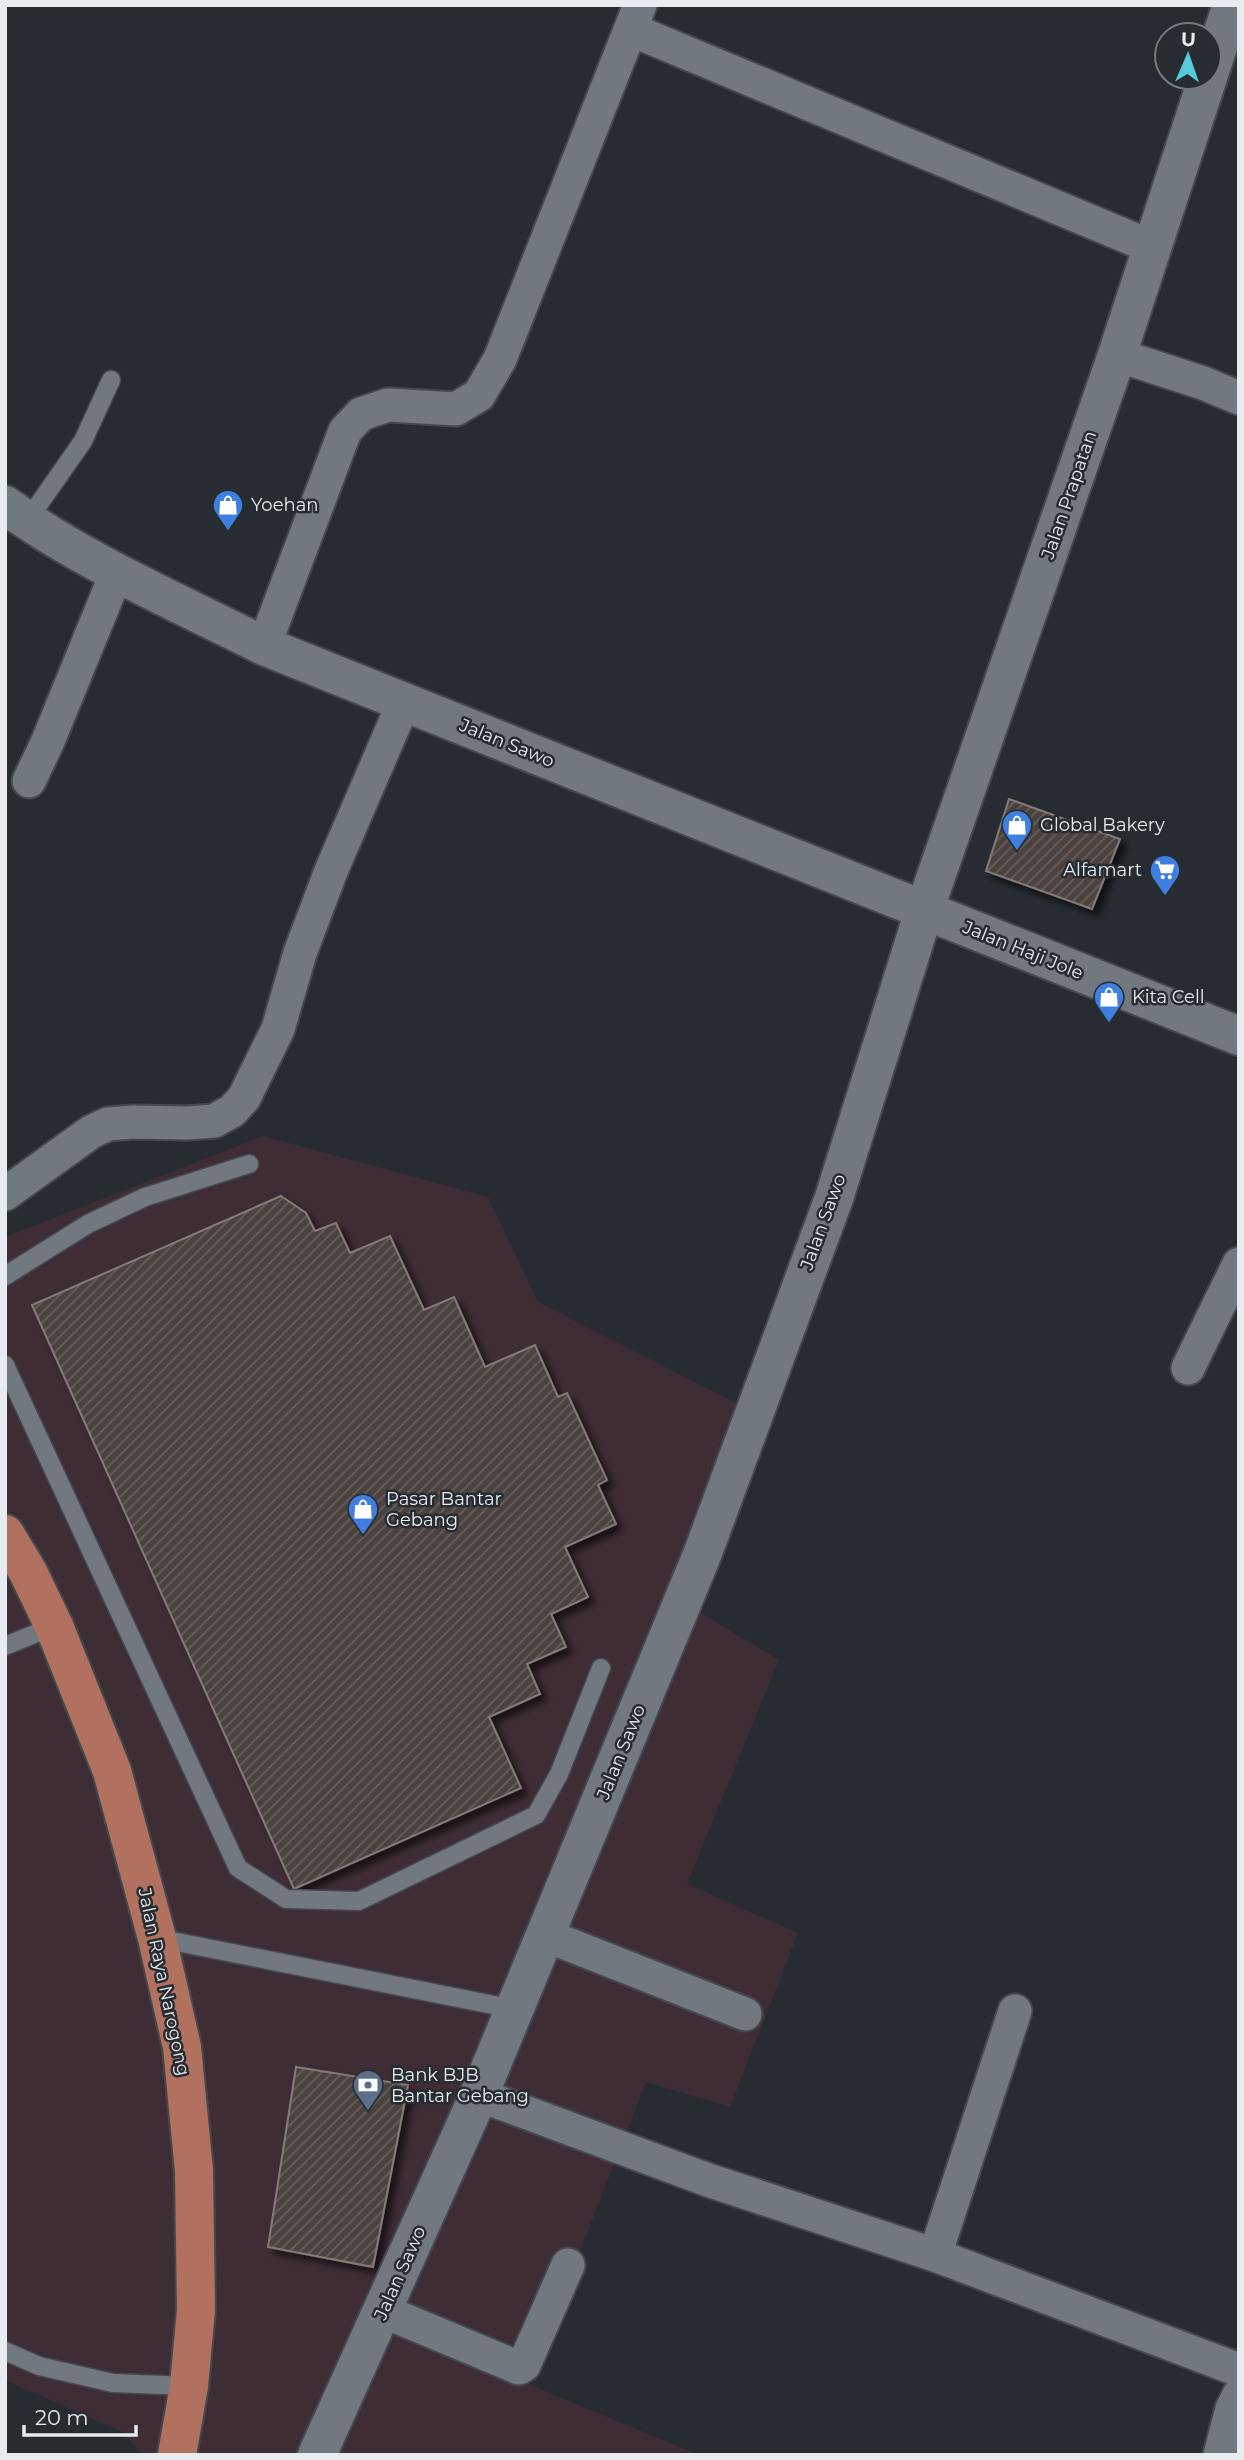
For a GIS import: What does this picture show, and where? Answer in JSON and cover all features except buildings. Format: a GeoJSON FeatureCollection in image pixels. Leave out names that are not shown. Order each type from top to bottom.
{"type":"FeatureCollection","features":[{"type":"Feature","properties":{"kind":"main road","name":"Jalan Prapatan"},"geometry":{"type":"LineString","coordinates":[[1223,31],[1232,5]]}},
{"type":"Feature","properties":{"kind":"main road","name":"Jalan Prapatan"},"geometry":{"type":"LineString","coordinates":[[924,911],[1117,355],[1203,91]]}},
{"type":"Feature","properties":{"kind":"main road","name":"Jalan Sawo"},"geometry":{"type":"LineString","coordinates":[[16,513],[117,572],[264,646],[924,911],[834,1198],[702,1555],[479,2095],[317,2455]]}},
{"type":"Feature","properties":{"kind":"main road","name":"Jalan Haji Jole"},"geometry":{"type":"LineString","coordinates":[[924,911],[1239,1036]]}},
{"type":"Feature","properties":{"kind":"main road","name":"Jalan Raya Narogong"},"geometry":{"type":"LineString","coordinates":[[5,1534],[28,1572],[54,1626],[112,1771],[157,1938],[182,2047],[194,2171],[196,2310],[189,2386],[177,2455]]}},
{"type":"Feature","properties":{"kind":"street"},"geometry":{"type":"LineString","coordinates":[[264,646],[345,431],[361,414],[388,405],[456,409],[479,395],[500,359],[636,17],[1152,247]]}},
{"type":"Feature","properties":{"kind":"street"},"geometry":{"type":"LineString","coordinates":[[1117,355],[1203,383],[1239,398]]}},
{"type":"Feature","properties":{"kind":"street"},"geometry":{"type":"LineString","coordinates":[[29,781],[117,572]]}},
{"type":"Feature","properties":{"kind":"street"},"geometry":{"type":"LineString","coordinates":[[5,1195],[91,1132],[108,1124],[187,1124],[214,1121],[232,1111],[244,1098],[278,1030],[300,953],[331,871],[404,702]]}},
{"type":"Feature","properties":{"kind":"street"},"geometry":{"type":"LineString","coordinates":[[1188,1368],[1239,1264]]}},
{"type":"Feature","properties":{"kind":"street"},"geometry":{"type":"LineString","coordinates":[[545,1935],[745,2014]]}},
{"type":"Feature","properties":{"kind":"street"},"geometry":{"type":"LineString","coordinates":[[935,2255],[1015,2011]]}},
{"type":"Feature","properties":{"kind":"street"},"geometry":{"type":"LineString","coordinates":[[479,2095],[708,2180],[935,2255],[1239,2370]]}},
{"type":"Feature","properties":{"kind":"street"},"geometry":{"type":"LineString","coordinates":[[383,2311],[519,2368],[524,2365],[568,2265]]}},
{"type":"Feature","properties":{"kind":"street"},"geometry":{"type":"LineString","coordinates":[[1220,2455],[1232,2409],[1239,2395]]}},
{"type":"Feature","properties":{"kind":"lane"},"geometry":{"type":"LineString","coordinates":[[16,513],[83,441],[111,380]]}},
{"type":"Feature","properties":{"kind":"lane"},"geometry":{"type":"LineString","coordinates":[[5,1276],[88,1224],[145,1197],[249,1164]]}},
{"type":"Feature","properties":{"kind":"lane"},"geometry":{"type":"LineString","coordinates":[[5,1365],[238,1868],[286,1899],[359,1901],[536,1815],[559,1774],[601,1668]]}},
{"type":"Feature","properties":{"kind":"lane"},"geometry":{"type":"LineString","coordinates":[[5,1646],[54,1626]]}},
{"type":"Feature","properties":{"kind":"lane"},"geometry":{"type":"LineString","coordinates":[[157,1938],[514,2010]]}},
{"type":"Feature","properties":{"kind":"lane"},"geometry":{"type":"LineString","coordinates":[[5,2351],[39,2366],[113,2383],[189,2386]]}},
{"type":"Feature","properties":{"kind":"shaded area"},"geometry":{"type":"Polygon","coordinates":[[[263,1136],[488,1197],[538,1302],[761,1416],[678,1599],[779,1660],[687,1884],[798,1933],[730,2107],[646,2082],[528,2384],[699,2455],[141,2455],[124,2433],[5,2380],[5,1237],[263,1136]]]}},
{"type":"Feature","properties":{"kind":"place","name":"Yoehan"},"geometry":{"type":"Point","coordinates":[228,532]}},
{"type":"Feature","properties":{"kind":"place","name":"Global Bakery"},"geometry":{"type":"Point","coordinates":[1017,852]}},
{"type":"Feature","properties":{"kind":"place","name":"Alfamart"},"geometry":{"type":"Point","coordinates":[1165,897]}},
{"type":"Feature","properties":{"kind":"place","name":"Kita Cell"},"geometry":{"type":"Point","coordinates":[1109,1024]}},
{"type":"Feature","properties":{"kind":"place","name":"Pasar Bantar Gebang"},"geometry":{"type":"Point","coordinates":[363,1536]}},
{"type":"Feature","properties":{"kind":"place","name":"Bank BJB Bantar Gebang"},"geometry":{"type":"Point","coordinates":[368,2112]}}]}
